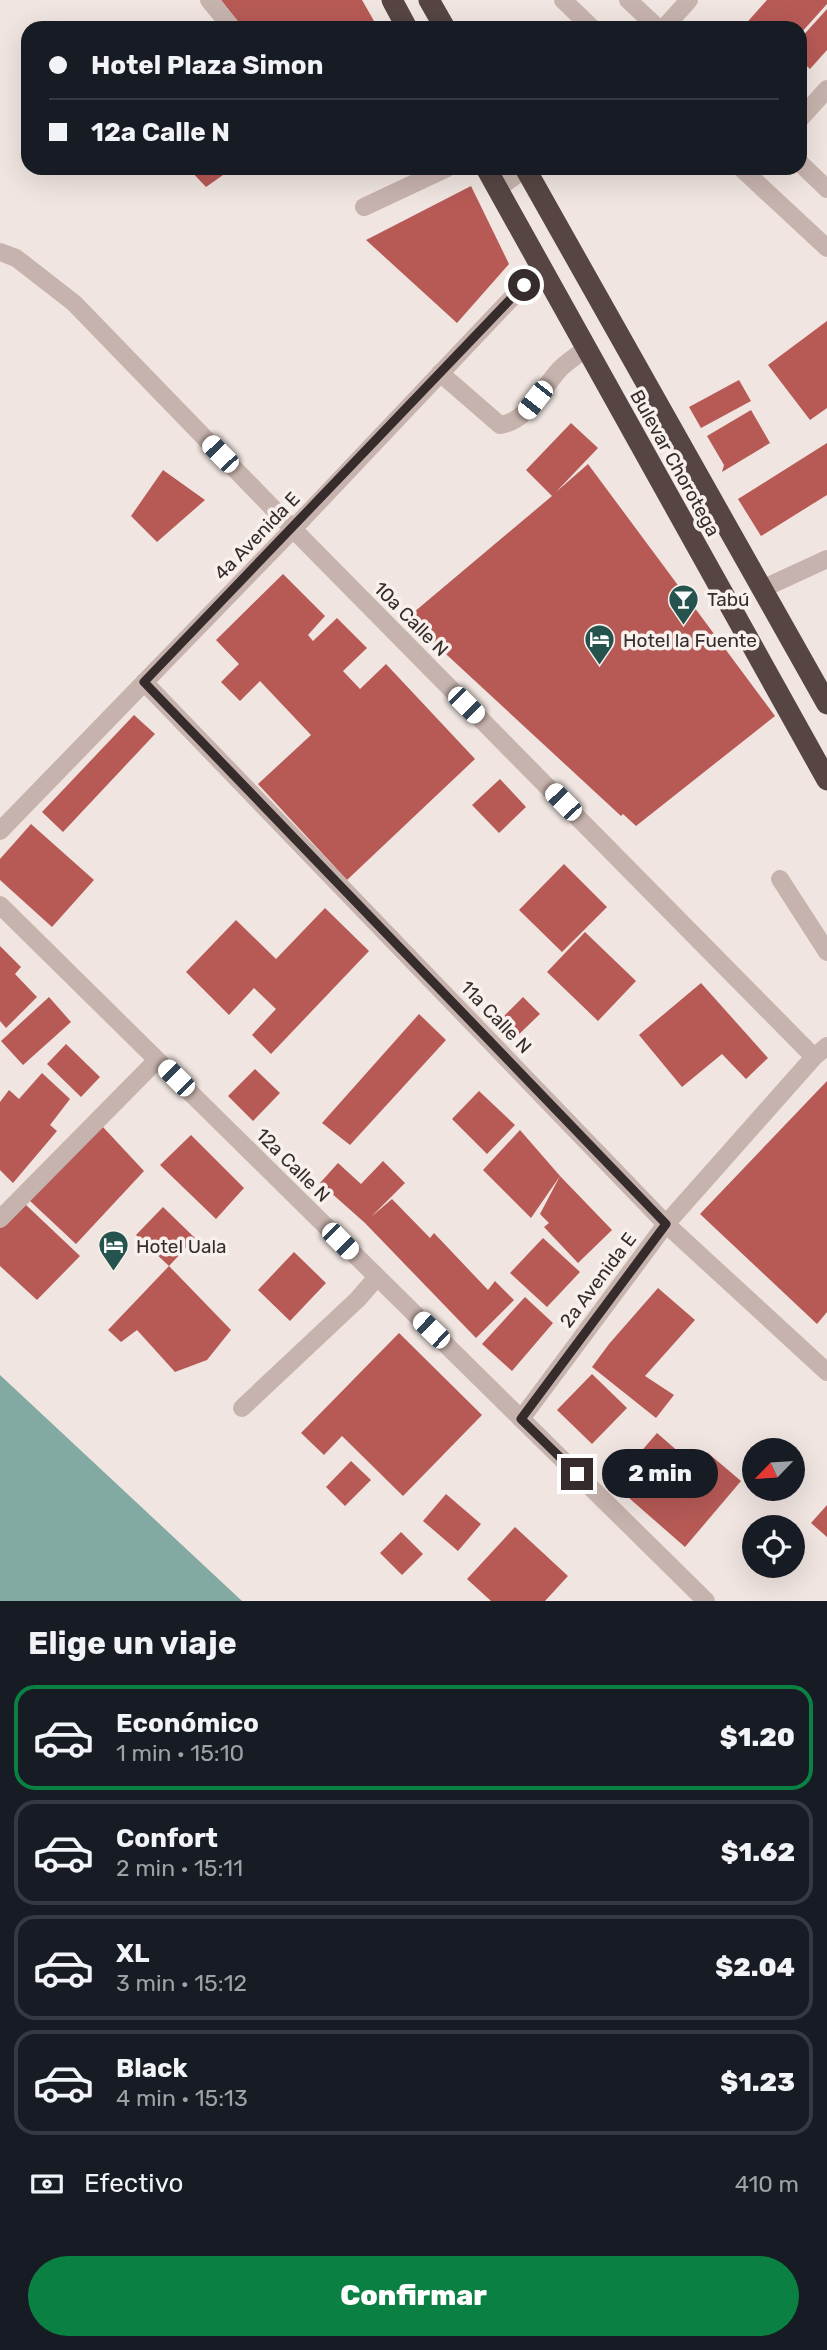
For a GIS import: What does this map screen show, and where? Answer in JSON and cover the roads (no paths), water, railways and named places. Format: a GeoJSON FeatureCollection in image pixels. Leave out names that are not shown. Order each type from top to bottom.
{"type":"FeatureCollection","features":[{"type":"Feature","properties":{"kind":"highway"},"geometry":{"type":"LineString","coordinates":[[392,0],[403,21]]}},
{"type":"Feature","properties":{"kind":"highway"},"geometry":{"type":"LineString","coordinates":[[429,0],[441,21]]}},
{"type":"Feature","properties":{"kind":"highway","name":"Bulevar Chorotega"},"geometry":{"type":"LineString","coordinates":[[490,175],[827,780]]}},
{"type":"Feature","properties":{"kind":"highway","name":"Bulevar Chorotega"},"geometry":{"type":"LineString","coordinates":[[530,175],[827,704]]}},
{"type":"Feature","properties":{"kind":"street"},"geometry":{"type":"LineString","coordinates":[[209,0],[226,21]]}},
{"type":"Feature","properties":{"kind":"street"},"geometry":{"type":"LineString","coordinates":[[563,0],[585,21]]}},
{"type":"Feature","properties":{"kind":"street"},"geometry":{"type":"LineString","coordinates":[[628,0],[650,21]]}},
{"type":"Feature","properties":{"kind":"street"},"geometry":{"type":"LineString","coordinates":[[670,21],[690,0]]}},
{"type":"Feature","properties":{"kind":"street"},"geometry":{"type":"LineString","coordinates":[[807,111],[827,89]]}},
{"type":"Feature","properties":{"kind":"street"},"geometry":{"type":"LineString","coordinates":[[807,170],[827,189]]}},
{"type":"Feature","properties":{"kind":"street"},"geometry":{"type":"LineString","coordinates":[[364,207],[432,175]]}},
{"type":"Feature","properties":{"kind":"street"},"geometry":{"type":"LineString","coordinates":[[497,189],[516,175]]}},
{"type":"Feature","properties":{"kind":"street"},"geometry":{"type":"LineString","coordinates":[[749,175],[827,248]]}},
{"type":"Feature","properties":{"kind":"street","name":"10a Calle N"},"geometry":{"type":"LineString","coordinates":[[0,252],[16,258],[74,303],[293,529],[820,1051]]}},
{"type":"Feature","properties":{"kind":"street","name":"4a Avenida E"},"geometry":{"type":"LineString","coordinates":[[0,831],[293,529],[541,267]]}},
{"type":"Feature","properties":{"kind":"street"},"geometry":{"type":"LineString","coordinates":[[440,373],[500,425],[511,424],[523,416],[561,368],[585,349]]}},
{"type":"Feature","properties":{"kind":"street"},"geometry":{"type":"LineString","coordinates":[[762,589],[827,559]]}},
{"type":"Feature","properties":{"kind":"street","name":"11a Calle N"},"geometry":{"type":"LineString","coordinates":[[144,682],[666,1224],[827,1372]]}},
{"type":"Feature","properties":{"kind":"street"},"geometry":{"type":"LineString","coordinates":[[780,879],[827,952]]}},
{"type":"Feature","properties":{"kind":"street","name":"12a Calle N"},"geometry":{"type":"LineString","coordinates":[[0,905],[706,1601]]}},
{"type":"Feature","properties":{"kind":"street","name":"2a Avenida E"},"geometry":{"type":"LineString","coordinates":[[521,1419],[666,1224],[820,1051]]}},
{"type":"Feature","properties":{"kind":"street"},"geometry":{"type":"LineString","coordinates":[[0,1219],[158,1060]]}},
{"type":"Feature","properties":{"kind":"street"},"geometry":{"type":"LineString","coordinates":[[242,1408],[358,1299],[377,1277]]}},
{"type":"Feature","properties":{"kind":"water"},"geometry":{"type":"Polygon","coordinates":[[[0,1375],[242,1601],[0,1601],[0,1375]]]}},
{"type":"Feature","properties":{"kind":"place","name":"Tabú"},"geometry":{"type":"Point","coordinates":[684,626]}},
{"type":"Feature","properties":{"kind":"place","name":"Hotel la Fuente"},"geometry":{"type":"Point","coordinates":[600,667]}},
{"type":"Feature","properties":{"kind":"place","name":"Hotel Uala"},"geometry":{"type":"Point","coordinates":[113,1273]}}]}
